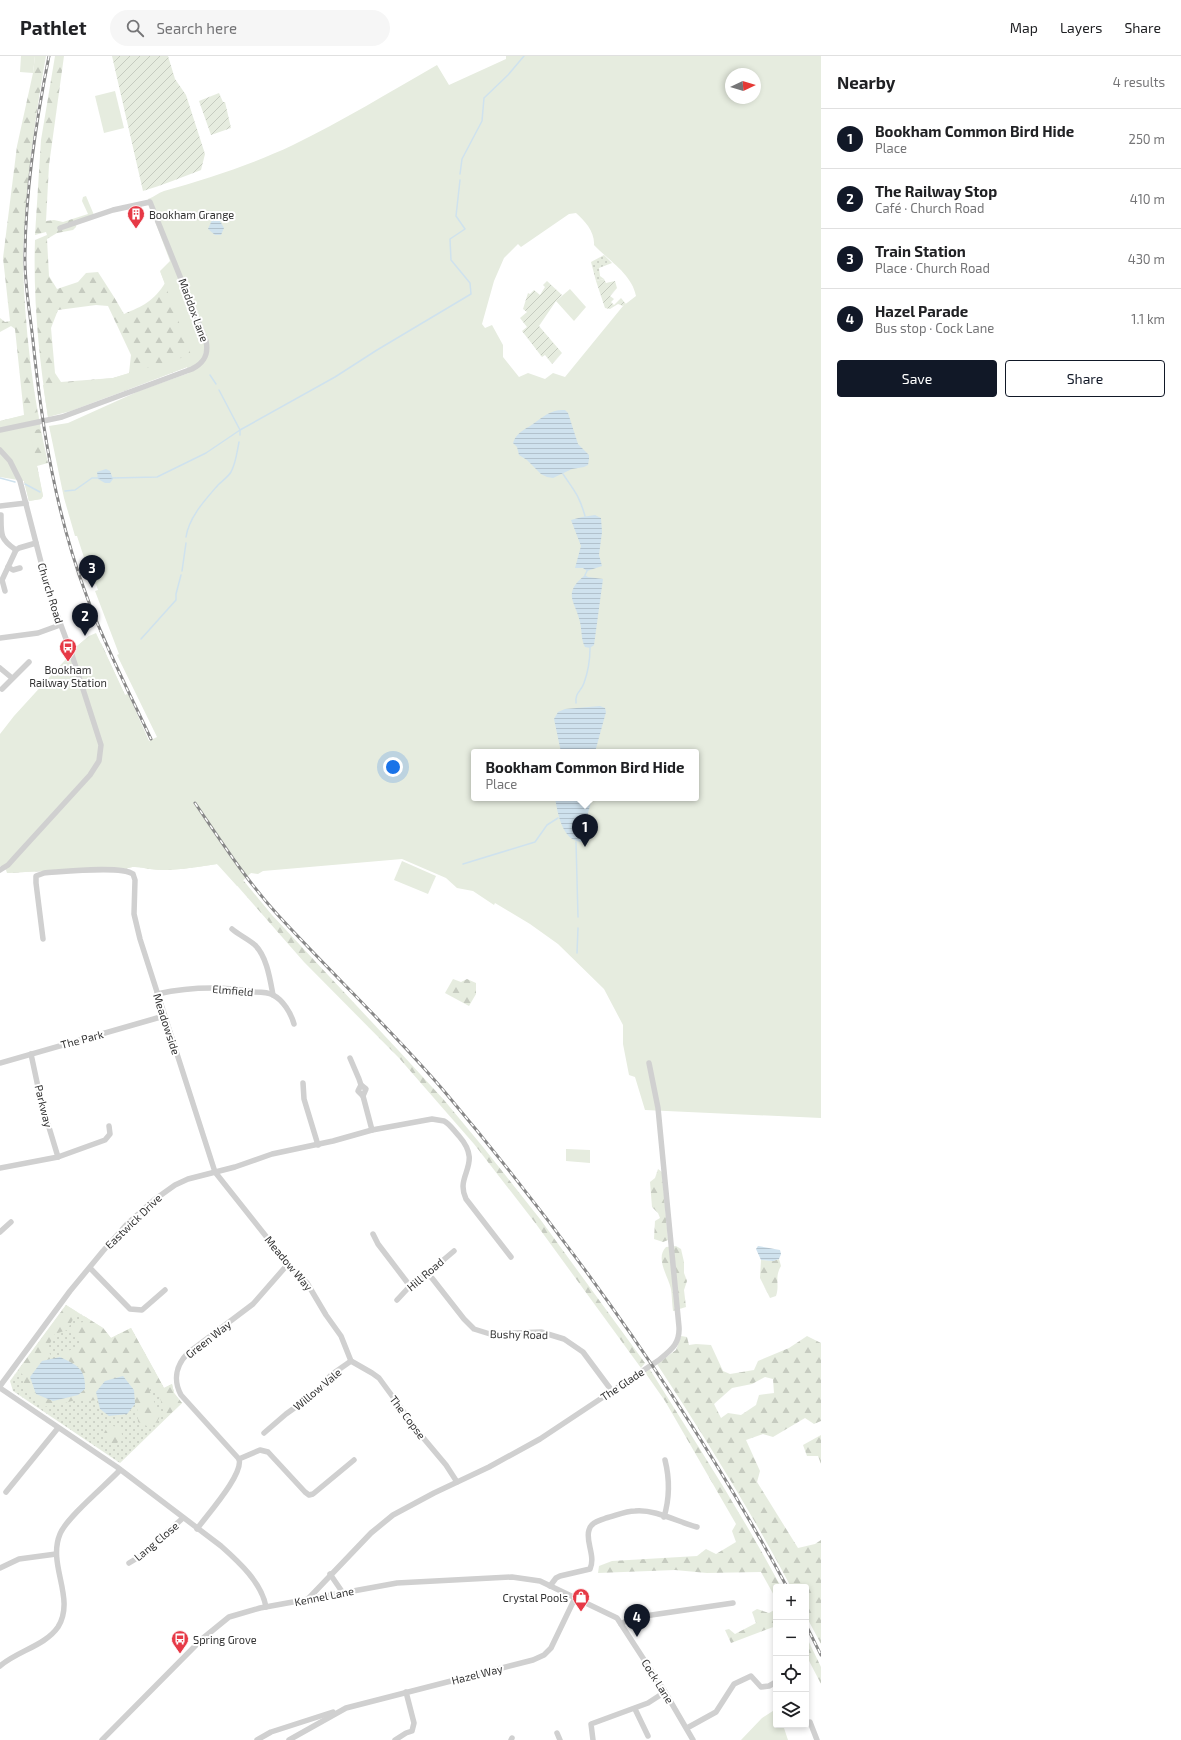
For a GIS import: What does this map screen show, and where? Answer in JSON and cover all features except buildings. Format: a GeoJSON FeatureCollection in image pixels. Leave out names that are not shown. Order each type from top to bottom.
{"type":"FeatureCollection","features":[{"type":"Feature","properties":{"kind":"street","name":"Maddox Lane"},"geometry":{"type":"LineString","coordinates":[[0,430],[58,418],[192,370],[204,361],[208,348],[175,260],[150,202],[113,210],[60,228]]}},
{"type":"Feature","properties":{"kind":"street","name":"Church Road"},"geometry":{"type":"LineString","coordinates":[[0,450],[13,466],[20,481],[49,593],[101,745],[101,755],[97,766],[90,775],[17,856],[8,865],[0,870]]}},
{"type":"Feature","properties":{"kind":"street"},"geometry":{"type":"LineString","coordinates":[[0,506],[26,503]]}},
{"type":"Feature","properties":{"kind":"street"},"geometry":{"type":"LineString","coordinates":[[1,516],[2,539],[6,544],[16,550]]}},
{"type":"Feature","properties":{"kind":"street"},"geometry":{"type":"LineString","coordinates":[[5,591],[2,580],[16,550],[36,543]]}},
{"type":"Feature","properties":{"kind":"street"},"geometry":{"type":"LineString","coordinates":[[8,567],[13,570],[20,568]]}},
{"type":"Feature","properties":{"kind":"street"},"geometry":{"type":"LineString","coordinates":[[0,638],[38,633],[60,625]]}},
{"type":"Feature","properties":{"kind":"street"},"geometry":{"type":"LineString","coordinates":[[2,688],[29,662]]}},
{"type":"Feature","properties":{"kind":"street"},"geometry":{"type":"LineString","coordinates":[[0,668],[12,678]]}},
{"type":"Feature","properties":{"kind":"street","name":"Meadowside"},"geometry":{"type":"LineString","coordinates":[[43,939],[36,876],[44,873],[90,870],[122,871],[133,874],[135,880],[134,919],[164,1016],[216,1172]]}},
{"type":"Feature","properties":{"kind":"street"},"geometry":{"type":"LineString","coordinates":[[232,930],[254,944],[259,949],[266,964],[273,995],[288,1010],[294,1024]]}},
{"type":"Feature","properties":{"kind":"street","name":"Elmfield"},"geometry":{"type":"LineString","coordinates":[[157,994],[176,990],[211,988],[236,989],[273,995]]}},
{"type":"Feature","properties":{"kind":"street","name":"The Park"},"geometry":{"type":"LineString","coordinates":[[0,1063],[164,1016]]}},
{"type":"Feature","properties":{"kind":"street","name":"Parkway"},"geometry":{"type":"LineString","coordinates":[[31,1054],[41,1101],[58,1157]]}},
{"type":"Feature","properties":{"kind":"street"},"geometry":{"type":"LineString","coordinates":[[350,1058],[361,1086],[358,1091],[363,1096],[372,1130]]}},
{"type":"Feature","properties":{"kind":"street","name":"The Glade"},"geometry":{"type":"LineString","coordinates":[[307,1600],[330,1574],[382,1523],[416,1502],[488,1467],[534,1442],[659,1360],[673,1349],[678,1340],[679,1333],[658,1108],[650,1063]]}},
{"type":"Feature","properties":{"kind":"street"},"geometry":{"type":"LineString","coordinates":[[303,1083],[304,1099],[318,1145]]}},
{"type":"Feature","properties":{"kind":"street","name":"Eastwick Drive"},"geometry":{"type":"LineString","coordinates":[[0,1387],[90,1268],[127,1224],[163,1193],[188,1179],[216,1172],[272,1154],[318,1145],[372,1130],[432,1119],[444,1120],[469,1150],[469,1162],[464,1183],[464,1194],[511,1257]]}},
{"type":"Feature","properties":{"kind":"street"},"geometry":{"type":"LineString","coordinates":[[0,1168],[58,1157],[91,1145],[109,1137],[109,1126]]}},
{"type":"Feature","properties":{"kind":"street","name":"Meadow Way"},"geometry":{"type":"LineString","coordinates":[[216,1172],[288,1264],[307,1283],[341,1336],[352,1361]]}},
{"type":"Feature","properties":{"kind":"street"},"geometry":{"type":"LineString","coordinates":[[0,1232],[11,1222]]}},
{"type":"Feature","properties":{"kind":"street"},"geometry":{"type":"LineString","coordinates":[[373,1234],[378,1244],[410,1286]]}},
{"type":"Feature","properties":{"kind":"street","name":"Hill Road"},"geometry":{"type":"LineString","coordinates":[[397,1300],[410,1286],[454,1251]]}},
{"type":"Feature","properties":{"kind":"street","name":"Green Way"},"geometry":{"type":"LineString","coordinates":[[240,1459],[182,1395],[177,1384],[177,1371],[181,1361],[188,1353],[253,1304],[288,1264]]}},
{"type":"Feature","properties":{"kind":"street"},"geometry":{"type":"LineString","coordinates":[[90,1268],[130,1309],[142,1310],[165,1290]]}},
{"type":"Feature","properties":{"kind":"street","name":"Bushy Road"},"geometry":{"type":"LineString","coordinates":[[428,1273],[464,1319],[474,1329],[490,1334],[541,1332],[564,1339],[583,1352],[612,1391]]}},
{"type":"Feature","properties":{"kind":"street","name":"Willow Vale"},"geometry":{"type":"LineString","coordinates":[[264,1433],[286,1414],[314,1394],[331,1375],[352,1361]]}},
{"type":"Feature","properties":{"kind":"street","name":"The Copse"},"geometry":{"type":"LineString","coordinates":[[352,1361],[379,1378],[415,1428],[446,1465],[457,1482]]}},
{"type":"Feature","properties":{"kind":"street"},"geometry":{"type":"LineString","coordinates":[[0,1387],[120,1470],[221,1546],[247,1573],[264,1598],[266,1607]]}},
{"type":"Feature","properties":{"kind":"street"},"geometry":{"type":"LineString","coordinates":[[6,1492],[58,1428]]}},
{"type":"Feature","properties":{"kind":"street"},"geometry":{"type":"LineString","coordinates":[[197,1529],[223,1496],[239,1466],[240,1459],[260,1450],[268,1452],[305,1492],[309,1494],[313,1494],[354,1460]]}},
{"type":"Feature","properties":{"kind":"street"},"geometry":{"type":"LineString","coordinates":[[664,1517],[670,1496],[668,1471],[665,1460]]}},
{"type":"Feature","properties":{"kind":"street"},"geometry":{"type":"LineString","coordinates":[[0,1666],[9,1659],[46,1638],[61,1622],[64,1605],[56,1564],[59,1536],[67,1523],[120,1470]]}},
{"type":"Feature","properties":{"kind":"street"},"geometry":{"type":"LineString","coordinates":[[550,1586],[556,1578],[560,1576],[590,1569],[592,1561],[588,1534],[593,1524],[634,1511],[645,1511],[697,1527]]}},
{"type":"Feature","properties":{"kind":"street","name":"Lang Close"},"geometry":{"type":"LineString","coordinates":[[129,1563],[139,1557],[183,1518]]}},
{"type":"Feature","properties":{"kind":"street"},"geometry":{"type":"LineString","coordinates":[[0,1568],[19,1559],[56,1554]]}},
{"type":"Feature","properties":{"kind":"street"},"geometry":{"type":"LineString","coordinates":[[330,1574],[343,1593]]}},
{"type":"Feature","properties":{"kind":"street","name":"Kennel Lane"},"geometry":{"type":"LineString","coordinates":[[102,1740],[202,1639],[229,1617],[266,1607],[397,1584],[512,1577],[540,1581],[614,1617],[621,1624]]}},
{"type":"Feature","properties":{"kind":"street","name":"Hazel Way"},"geometry":{"type":"LineString","coordinates":[[257,1740],[271,1732],[346,1708],[533,1660],[544,1655],[552,1648],[575,1598]]}},
{"type":"Feature","properties":{"kind":"street"},"geometry":{"type":"LineString","coordinates":[[621,1624],[631,1618],[733,1603]]}},
{"type":"Feature","properties":{"kind":"street","name":"Cock Lane"},"geometry":{"type":"LineString","coordinates":[[621,1624],[665,1692],[693,1740]]}},
{"type":"Feature","properties":{"kind":"street"},"geometry":{"type":"LineString","coordinates":[[687,1728],[716,1712],[736,1683],[751,1676],[761,1687],[773,1684]]}},
{"type":"Feature","properties":{"kind":"street"},"geometry":{"type":"LineString","coordinates":[[395,1740],[412,1731],[414,1723],[406,1692]]}},
{"type":"Feature","properties":{"kind":"street"},"geometry":{"type":"LineString","coordinates":[[592,1740],[591,1724],[648,1703],[665,1692]]}},
{"type":"Feature","properties":{"kind":"street","name":"Hazel Way"},"geometry":{"type":"LineString","coordinates":[[289,1740],[346,1708]]}},
{"type":"Feature","properties":{"kind":"street"},"geometry":{"type":"LineString","coordinates":[[635,1708],[648,1736]]}},
{"type":"Feature","properties":{"kind":"street"},"geometry":{"type":"LineString","coordinates":[[810,1722],[817,1740]]}},
{"type":"Feature","properties":{"kind":"street"},"geometry":{"type":"LineString","coordinates":[[557,1733],[560,1740]]}},
{"type":"Feature","properties":{"kind":"green space"},"geometry":{"type":"Polygon","coordinates":[[[21,56],[35,56],[33,73],[20,72],[21,56]]]}},
{"type":"Feature","properties":{"kind":"green space"},"geometry":{"type":"Polygon","coordinates":[[[35,56],[46,56],[34,131],[23,258],[25,309],[30,361],[48,463],[37,466],[43,496],[41,499],[29,501],[24,481],[0,421],[24,415],[15,329],[11,326],[0,332],[0,318],[5,322],[10,321],[3,258],[17,146],[33,73],[35,56]]]}},
{"type":"Feature","properties":{"kind":"green space"},"geometry":{"type":"Polygon","coordinates":[[[55,56],[64,56],[49,165],[46,221],[54,220],[63,222],[88,214],[82,201],[83,197],[86,196],[94,215],[77,221],[76,227],[73,230],[57,233],[47,239],[49,276],[57,289],[78,282],[86,273],[98,272],[124,314],[152,299],[157,294],[165,283],[160,271],[203,340],[187,367],[116,394],[48,417],[39,351],[35,285],[35,240],[47,235],[46,232],[35,235],[41,140],[55,56]],[[96,305],[58,310],[51,328],[55,373],[61,382],[113,378],[129,373],[131,355],[108,306],[96,305]]]}},
{"type":"Feature","properties":{"kind":"green space"},"geometry":{"type":"Polygon","coordinates":[[[112,56],[168,56],[175,79],[186,95],[205,154],[201,170],[143,191],[112,56]]]}},
{"type":"Feature","properties":{"kind":"green space"},"geometry":{"type":"Polygon","coordinates":[[[506,56],[821,56],[821,1118],[645,1110],[635,1077],[629,1075],[623,1044],[623,1025],[604,989],[558,944],[530,924],[495,903],[494,905],[473,891],[457,888],[446,878],[402,859],[263,871],[258,874],[251,873],[237,886],[217,864],[167,870],[135,867],[126,869],[98,868],[7,873],[6,870],[0,866],[0,734],[14,716],[66,659],[75,653],[76,647],[89,636],[96,633],[125,695],[128,694],[149,741],[157,737],[117,655],[119,654],[95,591],[98,590],[96,584],[93,585],[77,536],[75,536],[64,498],[49,426],[68,423],[139,391],[189,373],[187,367],[71,411],[48,417],[43,385],[113,378],[191,355],[160,271],[170,261],[148,203],[148,199],[164,191],[246,165],[278,152],[348,116],[437,65],[449,85],[506,59],[506,56]],[[576,213],[569,214],[521,247],[518,244],[504,258],[494,281],[482,324],[485,328],[492,325],[503,345],[503,357],[519,377],[528,373],[545,379],[553,373],[565,377],[623,306],[636,296],[634,288],[625,274],[594,245],[593,236],[586,223],[576,213]]]}},
{"type":"Feature","properties":{"kind":"green space"},"geometry":{"type":"Polygon","coordinates":[[[115,91],[124,128],[104,133],[95,96],[115,91]]]}},
{"type":"Feature","properties":{"kind":"green space"},"geometry":{"type":"Polygon","coordinates":[[[219,93],[223,102],[225,102],[231,128],[211,135],[199,101],[219,93]]]}},
{"type":"Feature","properties":{"kind":"green space"},"geometry":{"type":"Polygon","coordinates":[[[604,255],[612,263],[599,268],[600,276],[604,279],[596,281],[591,262],[604,255]]]}},
{"type":"Feature","properties":{"kind":"green space"},"geometry":{"type":"Polygon","coordinates":[[[604,279],[606,283],[615,281],[617,288],[610,296],[614,299],[611,302],[614,305],[621,298],[626,304],[623,306],[618,304],[610,309],[605,308],[596,281],[604,279]]]}},
{"type":"Feature","properties":{"kind":"green space"},"geometry":{"type":"Polygon","coordinates":[[[547,281],[562,295],[556,301],[539,326],[562,353],[552,364],[545,355],[542,357],[522,331],[527,327],[520,318],[527,312],[523,309],[528,293],[530,294],[534,290],[540,295],[545,287],[543,285],[547,281]]]}},
{"type":"Feature","properties":{"kind":"green space"},"geometry":{"type":"Polygon","coordinates":[[[570,289],[586,307],[574,321],[556,301],[570,289]]]}},
{"type":"Feature","properties":{"kind":"green space"},"geometry":{"type":"Polygon","coordinates":[[[38,412],[40,429],[30,431],[43,496],[41,499],[29,501],[24,481],[0,477],[0,421],[38,412]]]}},
{"type":"Feature","properties":{"kind":"green space"},"geometry":{"type":"Polygon","coordinates":[[[89,636],[96,645],[101,643],[125,695],[128,694],[149,742],[234,869],[272,915],[444,1100],[483,1147],[540,1219],[645,1363],[641,1368],[536,1224],[474,1144],[399,1058],[304,962],[219,865],[167,870],[135,867],[126,869],[98,868],[7,873],[98,770],[74,650],[89,636]]]}},
{"type":"Feature","properties":{"kind":"green space"},"geometry":{"type":"Polygon","coordinates":[[[402,861],[436,876],[428,894],[394,880],[402,861]]]}},
{"type":"Feature","properties":{"kind":"green space"},"geometry":{"type":"Polygon","coordinates":[[[453,979],[461,982],[467,979],[476,983],[476,994],[469,1006],[445,993],[453,979]]]}},
{"type":"Feature","properties":{"kind":"green space"},"geometry":{"type":"Polygon","coordinates":[[[566,1149],[590,1150],[590,1163],[566,1161],[566,1149]]]}},
{"type":"Feature","properties":{"kind":"green space"},"geometry":{"type":"Polygon","coordinates":[[[658,1169],[662,1172],[668,1240],[663,1242],[654,1239],[655,1221],[660,1218],[658,1213],[652,1207],[650,1182],[655,1178],[658,1169]]]}},
{"type":"Feature","properties":{"kind":"green space"},"geometry":{"type":"Polygon","coordinates":[[[676,1246],[681,1249],[684,1262],[684,1273],[687,1281],[684,1290],[686,1307],[673,1311],[671,1289],[663,1267],[662,1256],[666,1247],[676,1246]]]}},
{"type":"Feature","properties":{"kind":"green space"},"geometry":{"type":"Polygon","coordinates":[[[779,1259],[781,1266],[778,1274],[777,1292],[776,1296],[770,1298],[760,1278],[761,1260],[773,1261],[779,1259]]]}},
{"type":"Feature","properties":{"kind":"green space"},"geometry":{"type":"Polygon","coordinates":[[[66,1305],[103,1328],[111,1338],[131,1328],[164,1388],[172,1384],[174,1393],[182,1403],[120,1463],[13,1391],[10,1381],[66,1305]]]}},
{"type":"Feature","properties":{"kind":"green space"},"geometry":{"type":"Polygon","coordinates":[[[66,1305],[77,1312],[67,1330],[55,1334],[47,1349],[53,1359],[42,1361],[79,1367],[60,1357],[66,1351],[79,1348],[80,1340],[71,1332],[76,1323],[84,1322],[84,1316],[103,1328],[111,1338],[131,1328],[164,1388],[172,1384],[174,1393],[182,1403],[167,1417],[164,1416],[162,1403],[156,1391],[149,1385],[160,1416],[155,1425],[147,1426],[138,1422],[137,1404],[135,1404],[133,1390],[96,1392],[98,1400],[87,1401],[82,1398],[43,1407],[34,1400],[28,1394],[24,1386],[23,1375],[18,1370],[66,1305]]]}},
{"type":"Feature","properties":{"kind":"green space"},"geometry":{"type":"Polygon","coordinates":[[[681,1336],[687,1337],[689,1345],[711,1345],[723,1371],[730,1374],[754,1370],[758,1361],[789,1348],[807,1336],[821,1343],[821,1421],[814,1424],[805,1418],[773,1437],[763,1434],[746,1440],[760,1471],[757,1482],[798,1548],[815,1544],[821,1540],[821,1644],[809,1622],[809,1584],[789,1584],[727,1474],[657,1364],[676,1350],[681,1336]],[[765,1377],[752,1384],[732,1388],[714,1404],[721,1418],[728,1413],[741,1415],[756,1405],[759,1395],[774,1393],[773,1379],[765,1377]]]}},
{"type":"Feature","properties":{"kind":"green space"},"geometry":{"type":"Polygon","coordinates":[[[649,1368],[750,1531],[779,1584],[773,1584],[773,1594],[761,1572],[707,1573],[675,1570],[598,1573],[599,1566],[612,1561],[697,1556],[706,1549],[716,1554],[736,1542],[732,1531],[736,1524],[665,1401],[644,1371],[649,1368]]]}},
{"type":"Feature","properties":{"kind":"green space"},"geometry":{"type":"Polygon","coordinates":[[[109,1426],[117,1426],[122,1431],[120,1442],[117,1444],[109,1444],[104,1439],[104,1431],[109,1426]]]}},
{"type":"Feature","properties":{"kind":"green space"},"geometry":{"type":"Polygon","coordinates":[[[821,1435],[821,1464],[818,1456],[807,1456],[803,1445],[821,1435]]]}},
{"type":"Feature","properties":{"kind":"green space"},"geometry":{"type":"Polygon","coordinates":[[[757,1609],[769,1613],[773,1611],[773,1627],[731,1643],[725,1630],[729,1629],[735,1634],[756,1623],[752,1612],[757,1609]]]}},
{"type":"Feature","properties":{"kind":"green space"},"geometry":{"type":"Polygon","coordinates":[[[809,1642],[821,1667],[821,1684],[809,1661],[809,1642]]]}},
{"type":"Feature","properties":{"kind":"green space"},"geometry":{"type":"Polygon","coordinates":[[[773,1711],[773,1728],[784,1728],[788,1740],[741,1740],[762,1718],[773,1711]]]}},
{"type":"Feature","properties":{"kind":"water"},"geometry":{"type":"Polygon","coordinates":[[[212,220],[220,221],[224,228],[221,235],[215,235],[208,229],[212,220]]]}},
{"type":"Feature","properties":{"kind":"water"},"geometry":{"type":"Polygon","coordinates":[[[565,410],[568,413],[578,444],[589,455],[588,465],[572,469],[553,478],[547,477],[541,474],[527,460],[519,455],[517,447],[513,443],[521,432],[544,416],[551,412],[565,410]]]}},
{"type":"Feature","properties":{"kind":"water"},"geometry":{"type":"Polygon","coordinates":[[[106,469],[110,471],[113,479],[110,483],[105,483],[98,479],[97,472],[106,469]]]}},
{"type":"Feature","properties":{"kind":"water"},"geometry":{"type":"Polygon","coordinates":[[[595,515],[601,518],[602,532],[599,555],[602,566],[587,571],[583,568],[575,568],[581,546],[571,520],[595,515]]]}},
{"type":"Feature","properties":{"kind":"water"},"geometry":{"type":"Polygon","coordinates":[[[585,575],[588,577],[603,579],[594,645],[590,648],[585,647],[578,614],[572,597],[574,587],[585,575]]]}},
{"type":"Feature","properties":{"kind":"water"},"geometry":{"type":"Polygon","coordinates":[[[600,706],[605,708],[606,712],[596,749],[560,749],[554,719],[558,712],[565,709],[600,706]]]}},
{"type":"Feature","properties":{"kind":"water"},"geometry":{"type":"Polygon","coordinates":[[[556,801],[591,801],[587,817],[588,829],[583,842],[576,841],[570,837],[562,826],[556,801]]]}},
{"type":"Feature","properties":{"kind":"water"},"geometry":{"type":"Polygon","coordinates":[[[758,1246],[780,1250],[781,1254],[779,1259],[773,1261],[761,1260],[756,1249],[758,1246]]]}},
{"type":"Feature","properties":{"kind":"water"},"geometry":{"type":"Polygon","coordinates":[[[60,1357],[79,1368],[84,1376],[85,1389],[78,1395],[53,1401],[36,1394],[30,1377],[42,1361],[60,1357]]]}},
{"type":"Feature","properties":{"kind":"water"},"geometry":{"type":"Polygon","coordinates":[[[123,1376],[134,1390],[135,1404],[127,1414],[109,1416],[100,1409],[96,1392],[105,1381],[123,1376]]]}},
{"type":"Feature","properties":{"kind":"waterway"},"geometry":{"type":"LineString","coordinates":[[460,174],[462,159],[482,121],[484,98],[508,75],[524,56]]}},
{"type":"Feature","properties":{"kind":"waterway"},"geometry":{"type":"LineString","coordinates":[[112,478],[157,477],[206,453],[240,430],[335,377],[471,294],[470,283],[451,260],[450,239],[465,229],[456,216],[460,180]]}},
{"type":"Feature","properties":{"kind":"waterway"},"geometry":{"type":"LineString","coordinates":[[210,375],[216,384]]}},
{"type":"Feature","properties":{"kind":"waterway"},"geometry":{"type":"LineString","coordinates":[[219,390],[240,430],[240,435]]}},
{"type":"Feature","properties":{"kind":"waterway"},"geometry":{"type":"LineString","coordinates":[[186,537],[190,523],[198,509],[233,469],[239,442]]}},
{"type":"Feature","properties":{"kind":"waterway"},"geometry":{"type":"LineString","coordinates":[[563,474],[579,498],[585,516]]}},
{"type":"Feature","properties":{"kind":"waterway"},"geometry":{"type":"LineString","coordinates":[[0,478],[15,482]]}},
{"type":"Feature","properties":{"kind":"waterway"},"geometry":{"type":"LineString","coordinates":[[65,491],[75,490],[92,478],[99,478]]}},
{"type":"Feature","properties":{"kind":"waterway"},"geometry":{"type":"LineString","coordinates":[[25,484],[40,492]]}},
{"type":"Feature","properties":{"kind":"waterway"},"geometry":{"type":"LineString","coordinates":[[182,571],[186,543]]}},
{"type":"Feature","properties":{"kind":"waterway"},"geometry":{"type":"LineString","coordinates":[[585,575],[587,571]]}},
{"type":"Feature","properties":{"kind":"waterway"},"geometry":{"type":"LineString","coordinates":[[141,639],[176,600],[181,575]]}},
{"type":"Feature","properties":{"kind":"waterway"},"geometry":{"type":"LineString","coordinates":[[576,703],[576,696],[583,686],[587,675],[590,648]]}},
{"type":"Feature","properties":{"kind":"waterway"},"geometry":{"type":"LineString","coordinates":[[463,864],[535,842],[547,825],[558,818]]}},
{"type":"Feature","properties":{"kind":"waterway"},"geometry":{"type":"LineString","coordinates":[[576,842],[578,917]]}},
{"type":"Feature","properties":{"kind":"waterway"},"geometry":{"type":"LineString","coordinates":[[577,953],[578,928]]}},
{"type":"Feature","properties":{"kind":"railway"},"geometry":{"type":"LineString","coordinates":[[49,56],[32,154],[27,203],[25,253],[26,286],[41,406],[52,471],[76,566],[102,633],[151,739]]}},
{"type":"Feature","properties":{"kind":"railway"},"geometry":{"type":"LineString","coordinates":[[195,803],[234,860],[277,914],[424,1068],[492,1149],[539,1209],[628,1330],[671,1393],[750,1521],[785,1584]]}},
{"type":"Feature","properties":{"kind":"railway"},"geometry":{"type":"LineString","coordinates":[[809,1631],[821,1655]]}},
{"type":"Feature","properties":{"kind":"place","name":"Bookham Grange"},"geometry":{"type":"Point","coordinates":[136,229]}},
{"type":"Feature","properties":{"kind":"place","name":"Train Station"},"geometry":{"type":"Point","coordinates":[92,588]}},
{"type":"Feature","properties":{"kind":"place","name":"The Railway Stop"},"geometry":{"type":"Point","coordinates":[85,636]}},
{"type":"Feature","properties":{"kind":"place","name":"Bookham Railway Station"},"geometry":{"type":"Point","coordinates":[68,662]}},
{"type":"Feature","properties":{"kind":"place","name":"Bookham Common Bird Hide"},"geometry":{"type":"Point","coordinates":[585,847]}},
{"type":"Feature","properties":{"kind":"place","name":"Crystal Pools"},"geometry":{"type":"Point","coordinates":[581,1612]}},
{"type":"Feature","properties":{"kind":"place","name":"Hazel Parade"},"geometry":{"type":"Point","coordinates":[637,1637]}},
{"type":"Feature","properties":{"kind":"place","name":"Spring Grove"},"geometry":{"type":"Point","coordinates":[180,1654]}}]}
